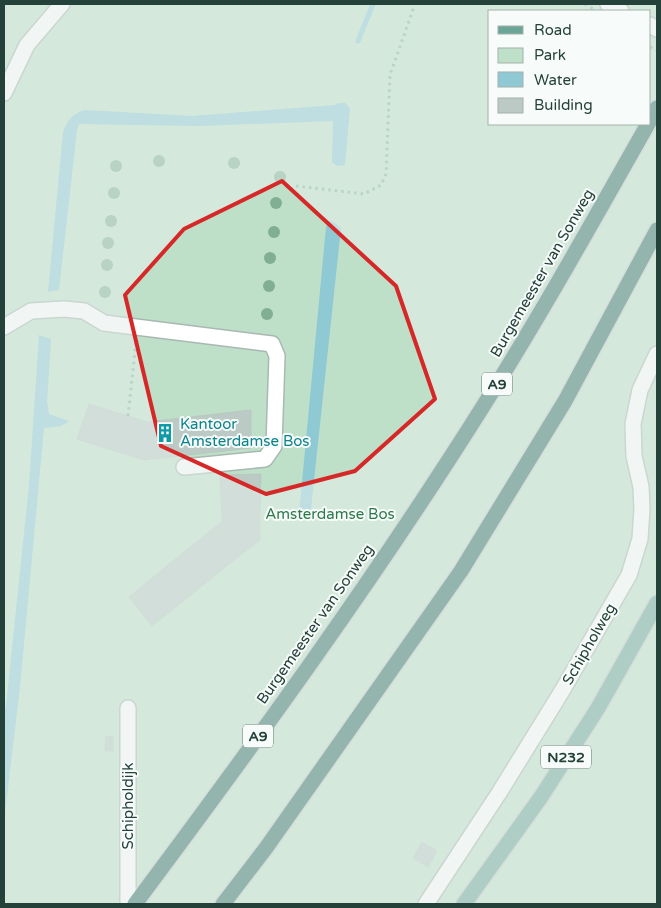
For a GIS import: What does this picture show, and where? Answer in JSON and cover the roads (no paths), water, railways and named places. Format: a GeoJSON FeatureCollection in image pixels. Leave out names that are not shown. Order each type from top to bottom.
{"type":"FeatureCollection","features":[{"type":"Feature","properties":{"kind":"highway","name":"Burgemeester van Sonweg"},"geometry":{"type":"LineString","coordinates":[[651,119],[657,108]]}},
{"type":"Feature","properties":{"kind":"highway","name":"Burgemeester van Sonweg"},"geometry":{"type":"LineString","coordinates":[[135,904],[331,635],[437,478],[546,304],[648,125]]}},
{"type":"Feature","properties":{"kind":"highway"},"geometry":{"type":"LineString","coordinates":[[223,904],[266,848],[461,570],[565,401],[657,230]]}},
{"type":"Feature","properties":{"kind":"main road","name":"N232"},"geometry":{"type":"LineString","coordinates":[[464,904],[541,797],[582,732],[657,603]]}},
{"type":"Feature","properties":{"kind":"street"},"geometry":{"type":"LineString","coordinates":[[4,93],[27,45],[62,4]]}},
{"type":"Feature","properties":{"kind":"street"},"geometry":{"type":"LineString","coordinates":[[608,4],[619,10]]}},
{"type":"Feature","properties":{"kind":"street"},"geometry":{"type":"LineString","coordinates":[[4,327],[31,311],[64,309],[84,311],[104,323],[272,344],[277,356],[274,446],[265,459],[184,467]]}},
{"type":"Feature","properties":{"kind":"street","name":"Schipholweg"},"geometry":{"type":"LineString","coordinates":[[426,904],[504,786],[629,575],[640,539],[642,509],[641,487],[634,456],[633,424],[640,390],[657,354]]}},
{"type":"Feature","properties":{"kind":"street","name":"Schipholdijk"},"geometry":{"type":"LineString","coordinates":[[128,708],[128,904]]}},
{"type":"Feature","properties":{"kind":"water"},"geometry":{"type":"Polygon","coordinates":[[[345,103],[350,108],[345,165],[337,166],[332,162],[333,121],[199,126],[79,124],[59,290],[48,292],[63,132],[69,121],[77,113],[85,110],[192,116],[335,105],[345,103]]]}},
{"type":"Feature","properties":{"kind":"water"},"geometry":{"type":"Polygon","coordinates":[[[330,221],[341,228],[311,509],[309,514],[303,516],[299,514],[326,227],[330,221]]]}},
{"type":"Feature","properties":{"kind":"water"},"geometry":{"type":"Polygon","coordinates":[[[39,335],[51,339],[47,402],[49,414],[69,421],[61,426],[44,428],[20,687],[4,814],[4,712],[29,485],[39,335]]]}},
{"type":"Feature","properties":{"kind":"waterway"},"geometry":{"type":"LineString","coordinates":[[358,41],[373,4]]}},
{"type":"Feature","properties":{"kind":"place","name":"Kantoor Amsterdamse Bos"},"geometry":{"type":"Point","coordinates":[165,433]}},
{"type":"Feature","properties":{"kind":"park label","name":"Amsterdamse Bos"},"geometry":{"type":"Point","coordinates":[330,514]}}]}
